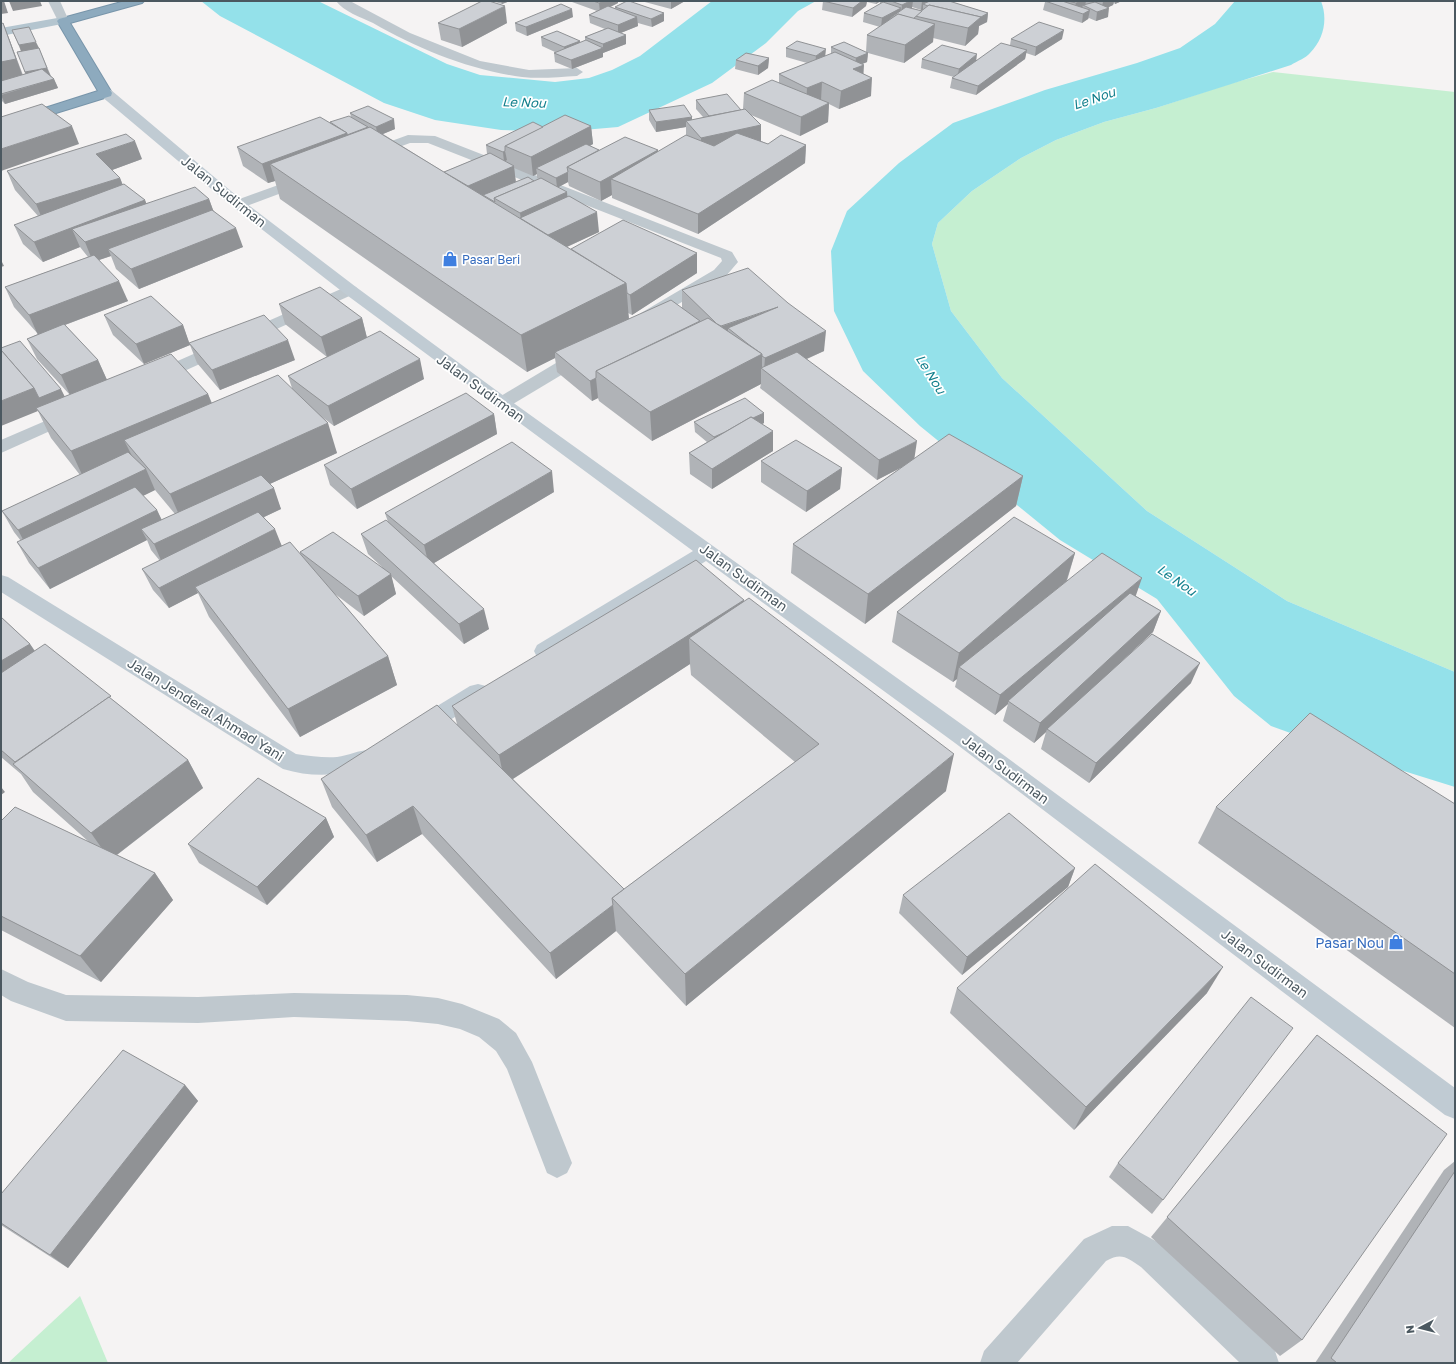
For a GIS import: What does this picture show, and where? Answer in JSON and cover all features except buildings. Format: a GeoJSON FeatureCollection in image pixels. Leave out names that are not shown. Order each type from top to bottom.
{"type":"FeatureCollection","features":[{"type":"Feature","properties":{"kind":"highway"},"geometry":{"type":"LineString","coordinates":[[63,21],[138,1]]}},
{"type":"Feature","properties":{"kind":"highway","name":"Jalan Sudirman"},"geometry":{"type":"LineString","coordinates":[[63,21],[106,93]]}},
{"type":"Feature","properties":{"kind":"highway"},"geometry":{"type":"LineString","coordinates":[[1,126],[106,93]]}},
{"type":"Feature","properties":{"kind":"main road"},"geometry":{"type":"LineString","coordinates":[[1,32],[63,21]]}},
{"type":"Feature","properties":{"kind":"street"},"geometry":{"type":"LineString","coordinates":[[54,1],[63,21]]}},
{"type":"Feature","properties":{"kind":"street"},"geometry":{"type":"LineString","coordinates":[[342,1],[363,14],[438,50],[484,65],[522,73],[577,72]]}},
{"type":"Feature","properties":{"kind":"street","name":"Jalan Sudirman"},"geometry":{"type":"LineString","coordinates":[[106,93],[240,204],[350,290],[502,404],[708,551],[970,742],[1455,1105]]}},
{"type":"Feature","properties":{"kind":"street"},"geometry":{"type":"LineString","coordinates":[[357,159],[408,139],[430,139],[712,249],[727,255],[730,258],[730,262],[720,273],[638,322]]}},
{"type":"Feature","properties":{"kind":"street"},"geometry":{"type":"LineString","coordinates":[[240,204],[320,173]]}},
{"type":"Feature","properties":{"kind":"street"},"geometry":{"type":"LineString","coordinates":[[139,385],[350,290]]}},
{"type":"Feature","properties":{"kind":"street"},"geometry":{"type":"LineString","coordinates":[[502,404],[597,346]]}},
{"type":"Feature","properties":{"kind":"street"},"geometry":{"type":"LineString","coordinates":[[1,447],[88,408]]}},
{"type":"Feature","properties":{"kind":"street"},"geometry":{"type":"LineString","coordinates":[[526,662],[708,551]]}},
{"type":"Feature","properties":{"kind":"street","name":"Jalan Jenderal Ahmad Yani"},"geometry":{"type":"LineString","coordinates":[[1,582],[291,762],[323,768],[349,765],[371,757],[385,749]]}},
{"type":"Feature","properties":{"kind":"street"},"geometry":{"type":"LineString","coordinates":[[405,737],[492,683]]}},
{"type":"Feature","properties":{"kind":"street"},"geometry":{"type":"LineString","coordinates":[[1,981],[20,992],[66,1008],[198,1010],[294,1005],[407,1008],[438,1011],[462,1017],[489,1028],[506,1042],[518,1062],[557,1163]]}},
{"type":"Feature","properties":{"kind":"street"},"geometry":{"type":"LineString","coordinates":[[996,1363],[1095,1250],[1112,1240],[1128,1241],[1152,1256],[1264,1363]]}},
{"type":"Feature","properties":{"kind":"green space"},"geometry":{"type":"Polygon","coordinates":[[[1273,72],[1455,92],[1455,672],[1287,601],[1147,511],[1002,378],[951,311],[932,244],[938,223],[972,191],[1021,158],[1056,140],[1104,122],[1156,108],[1229,84],[1273,72]]]}},
{"type":"Feature","properties":{"kind":"green space"},"geometry":{"type":"Polygon","coordinates":[[[80,1296],[108,1363],[8,1363],[80,1296]]]}},
{"type":"Feature","properties":{"kind":"water","name":"Le Nou"},"geometry":{"type":"Polygon","coordinates":[[[201,1],[318,1],[447,64],[480,75],[555,82],[589,78],[612,70],[640,56],[712,1],[816,1],[798,11],[766,43],[712,83],[618,127],[560,132],[501,130],[435,120],[384,103],[220,16],[201,1]]]}},
{"type":"Feature","properties":{"kind":"water","name":"Le Nou"},"geometry":{"type":"Polygon","coordinates":[[[1235,1],[1321,1],[1324,22],[1319,42],[1308,55],[1291,65],[1156,108],[1104,122],[1056,140],[1021,158],[972,191],[938,223],[932,244],[951,311],[1002,378],[1147,511],[1287,601],[1455,672],[1455,787],[1346,753],[1271,726],[1234,696],[1157,599],[1060,540],[920,426],[863,371],[834,311],[831,251],[847,211],[899,163],[953,123],[1045,90],[1137,63],[1180,48],[1215,24],[1235,1]]]}},
{"type":"Feature","properties":{"kind":"place","name":"Pasar Beri"},"geometry":{"type":"Point","coordinates":[450,259]}},
{"type":"Feature","properties":{"kind":"place","name":"Pasar Nou"},"geometry":{"type":"Point","coordinates":[1396,942]}}]}
